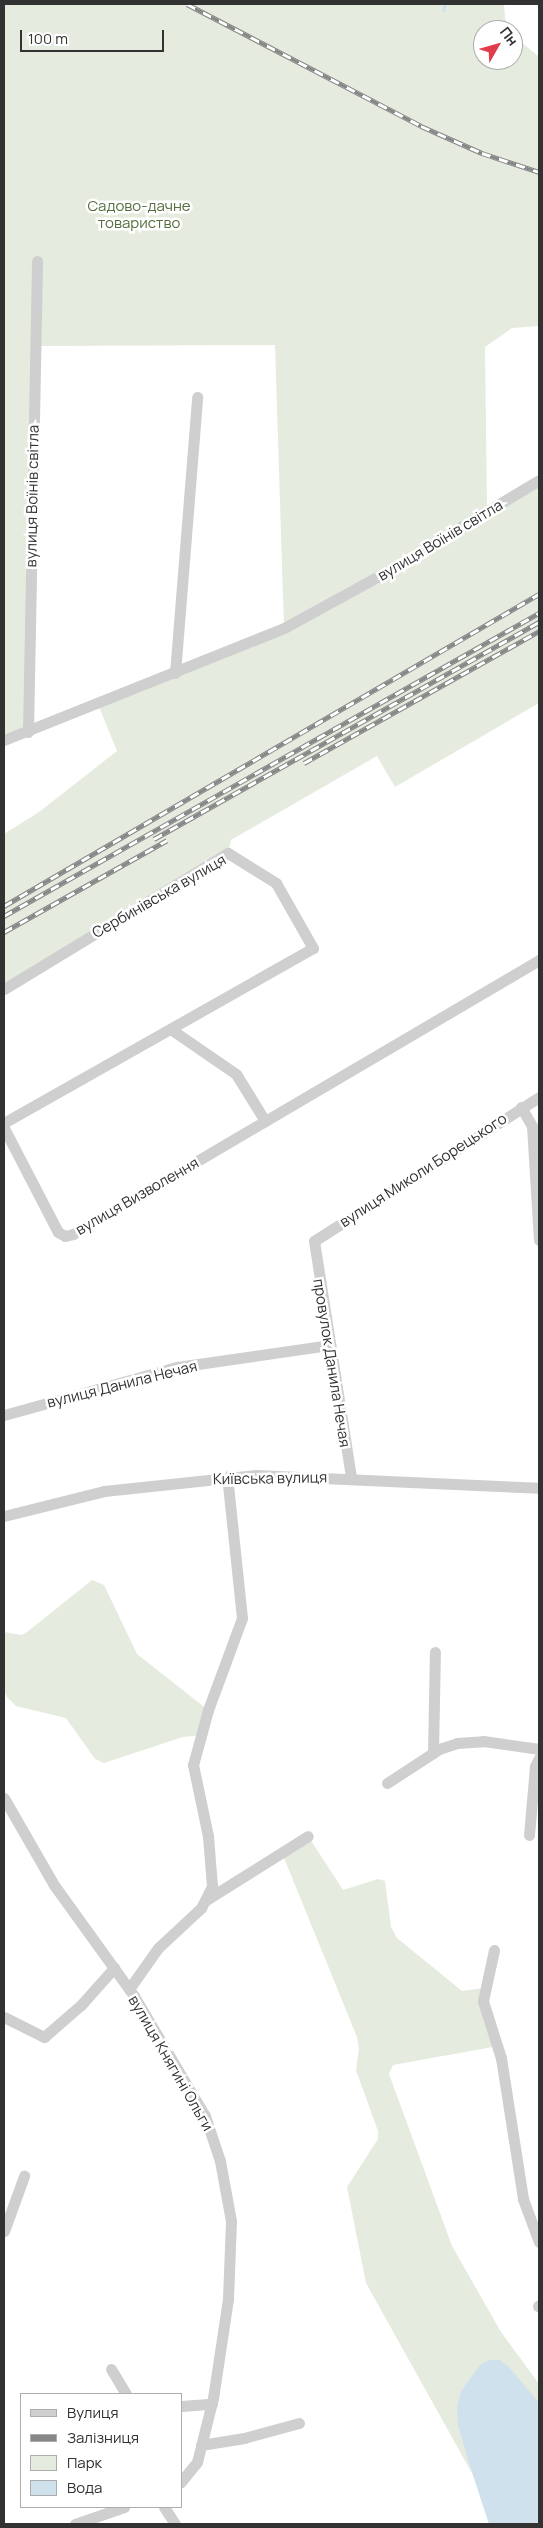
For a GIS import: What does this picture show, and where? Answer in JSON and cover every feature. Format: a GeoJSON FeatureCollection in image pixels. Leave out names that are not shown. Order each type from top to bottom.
{"type":"FeatureCollection","features":[{"type":"Feature","properties":{"kind":"street","name":"вулиця Воїнів світла"},"geometry":{"type":"LineString","coordinates":[[28,732],[37,261]]}},
{"type":"Feature","properties":{"kind":"street"},"geometry":{"type":"LineString","coordinates":[[176,673],[197,397]]}},
{"type":"Feature","properties":{"kind":"street","name":"вулиця Воїнів світла"},"geometry":{"type":"LineString","coordinates":[[4,740],[176,673],[313,613],[539,480]]}},
{"type":"Feature","properties":{"kind":"street","name":"Сербинівська вулиця"},"geometry":{"type":"LineString","coordinates":[[4,989],[228,853],[276,884],[313,948],[172,1030]]}},
{"type":"Feature","properties":{"kind":"street","name":"вулиця Визволення"},"geometry":{"type":"LineString","coordinates":[[4,1128],[58,1232],[65,1236],[266,1121],[539,960]]}},
{"type":"Feature","properties":{"kind":"street"},"geometry":{"type":"LineString","coordinates":[[4,1123],[172,1030],[236,1074],[266,1121]]}},
{"type":"Feature","properties":{"kind":"street","name":"вулиця Миколи Борецького"},"geometry":{"type":"LineString","coordinates":[[314,1248],[317,1237],[539,1096]]}},
{"type":"Feature","properties":{"kind":"street"},"geometry":{"type":"LineString","coordinates":[[521,1107],[532,1126],[539,1240]]}},
{"type":"Feature","properties":{"kind":"street"},"geometry":{"type":"LineString","coordinates":[[4,1155],[16,1152]]}},
{"type":"Feature","properties":{"kind":"street","name":"провулок Данила Нечая"},"geometry":{"type":"LineString","coordinates":[[314,1248],[350,1477]]}},
{"type":"Feature","properties":{"kind":"street","name":"вулиця Данила Нечая"},"geometry":{"type":"LineString","coordinates":[[4,1415],[177,1367],[330,1345]]}},
{"type":"Feature","properties":{"kind":"street"},"geometry":{"type":"LineString","coordinates":[[206,1900],[212,1886],[212,1866],[194,1760],[208,1710],[239,1629],[243,1607],[227,1476]]}},
{"type":"Feature","properties":{"kind":"street","name":"Київська вулиця"},"geometry":{"type":"LineString","coordinates":[[4,1516],[104,1491],[227,1476],[350,1477],[539,1488]]}},
{"type":"Feature","properties":{"kind":"street"},"geometry":{"type":"LineString","coordinates":[[433,1753],[435,1652]]}},
{"type":"Feature","properties":{"kind":"street"},"geometry":{"type":"LineString","coordinates":[[387,1783],[433,1753],[450,1745],[477,1741],[539,1749]]}},
{"type":"Feature","properties":{"kind":"street"},"geometry":{"type":"LineString","coordinates":[[529,1835],[534,1766],[539,1758]]}},
{"type":"Feature","properties":{"kind":"street","name":"вулиця Княгині Ольги"},"geometry":{"type":"LineString","coordinates":[[4,1798],[54,1885],[129,1989],[205,2116],[225,2181],[231,2221],[228,2299],[212,2404],[197,2462],[182,2481]]}},
{"type":"Feature","properties":{"kind":"street","name":"вулиця Княгині Ольги"},"geometry":{"type":"LineString","coordinates":[[129,1989],[158,1948],[206,1900],[308,1836]]}},
{"type":"Feature","properties":{"kind":"street"},"geometry":{"type":"LineString","coordinates":[[494,1950],[482,2001],[501,2058],[523,2199],[539,2242]]}},
{"type":"Feature","properties":{"kind":"street"},"geometry":{"type":"LineString","coordinates":[[4,2017],[44,2037],[81,2005],[114,1968]]}},
{"type":"Feature","properties":{"kind":"street"},"geometry":{"type":"LineString","coordinates":[[4,2231],[24,2176]]}},
{"type":"Feature","properties":{"kind":"street"},"geometry":{"type":"LineString","coordinates":[[112,2369],[125,2393]]}},
{"type":"Feature","properties":{"kind":"street"},"geometry":{"type":"LineString","coordinates":[[182,2406],[212,2404]]}},
{"type":"Feature","properties":{"kind":"street"},"geometry":{"type":"LineString","coordinates":[[201,2445],[244,2438],[299,2423]]}},
{"type":"Feature","properties":{"kind":"street"},"geometry":{"type":"LineString","coordinates":[[75,2524],[121,2508]]}},
{"type":"Feature","properties":{"kind":"street"},"geometry":{"type":"LineString","coordinates":[[165,2508],[174,2524]]}},
{"type":"Feature","properties":{"kind":"green space","name":"Садово-дачне товариство"},"geometry":{"type":"Polygon","coordinates":[[[4,4],[504,4],[506,20],[473,20],[473,70],[523,70],[523,43],[539,57],[539,326],[512,328],[485,347],[487,511],[539,480],[539,703],[395,787],[377,756],[231,840],[228,853],[4,989],[4,834],[39,812],[117,751],[98,704],[284,627],[275,345],[35,346],[28,732],[4,740],[4,4]]]}},
{"type":"Feature","properties":{"kind":"green space"},"geometry":{"type":"Polygon","coordinates":[[[92,1580],[104,1585],[137,1654],[208,1710],[202,1735],[183,1737],[104,1763],[95,1759],[66,1718],[16,1706],[7,1697],[4,1690],[4,1632],[22,1635],[92,1580]]]}},
{"type":"Feature","properties":{"kind":"green space"},"geometry":{"type":"Polygon","coordinates":[[[308,1836],[343,1890],[378,1879],[385,1881],[391,1927],[397,1938],[462,1991],[484,1988],[498,2046],[393,2065],[389,2074],[452,2246],[501,2332],[539,2384],[539,2407],[469,2463],[473,2475],[366,2283],[347,2187],[378,2139],[378,2131],[356,2070],[359,2048],[357,2037],[282,1853],[308,1836]]]}},
{"type":"Feature","properties":{"kind":"water"},"geometry":{"type":"Polygon","coordinates":[[[490,2360],[500,2360],[508,2366],[539,2403],[539,2524],[489,2524],[469,2463],[458,2425],[457,2407],[461,2392],[468,2381],[482,2363],[490,2360]]]}},
{"type":"Feature","properties":{"kind":"waterway"},"geometry":{"type":"LineString","coordinates":[[443,10],[445,4]]}},
{"type":"Feature","properties":{"kind":"railway"},"geometry":{"type":"LineString","coordinates":[[187,4],[421,126],[482,153],[539,172]]}},
{"type":"Feature","properties":{"kind":"railway"},"geometry":{"type":"LineString","coordinates":[[4,906],[539,594]]}},
{"type":"Feature","properties":{"kind":"railway"},"geometry":{"type":"LineString","coordinates":[[4,916],[539,613]]}},
{"type":"Feature","properties":{"kind":"railway"},"geometry":{"type":"LineString","coordinates":[[154,839],[539,622]]}},
{"type":"Feature","properties":{"kind":"railway"},"geometry":{"type":"LineString","coordinates":[[304,763],[539,631]]}},
{"type":"Feature","properties":{"kind":"railway"},"geometry":{"type":"LineString","coordinates":[[4,932],[167,840]]}}]}
